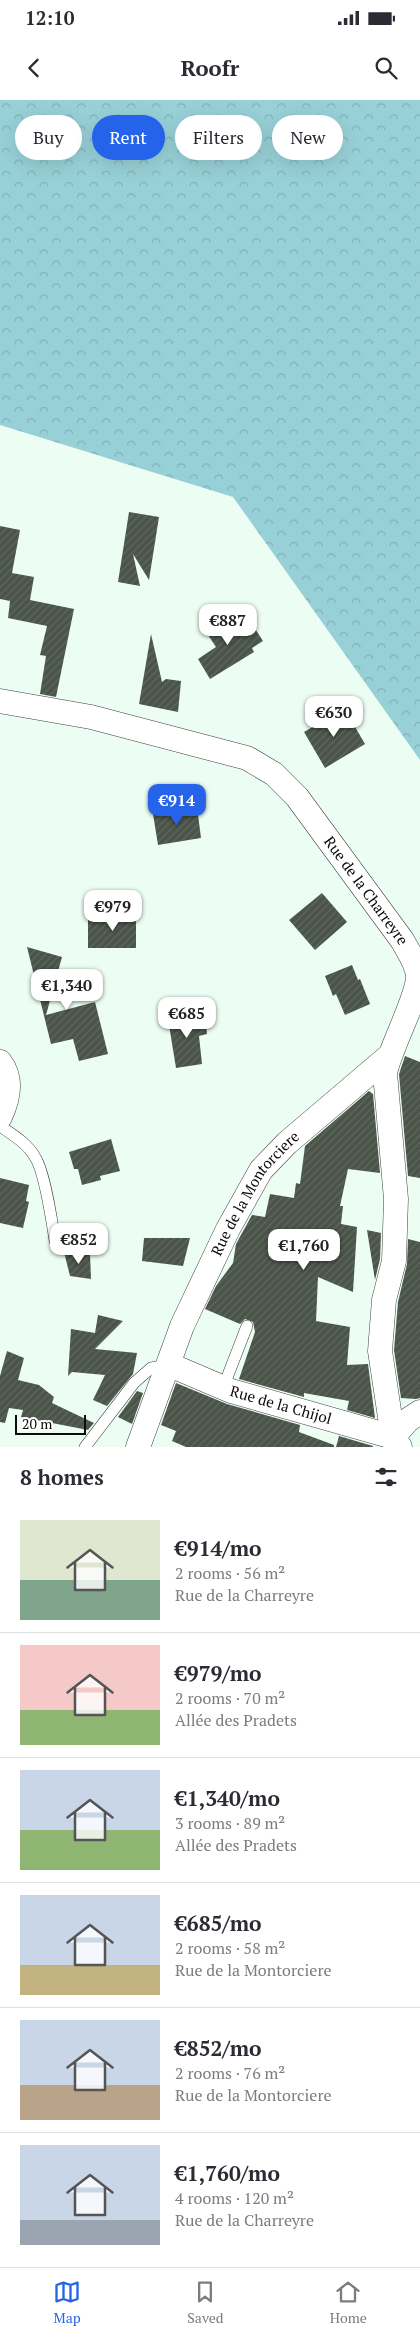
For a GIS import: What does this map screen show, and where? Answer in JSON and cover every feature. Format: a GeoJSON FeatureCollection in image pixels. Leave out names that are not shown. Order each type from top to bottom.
{"type":"FeatureCollection","features":[{"type":"Feature","properties":{"kind":"street","name":"Rue de la Charreyre"},"geometry":{"type":"LineString","coordinates":[[0,701],[91,717],[175,738],[247,758],[274,774],[296,797],[417,960],[418,977],[414,994],[388,1057],[385,1072],[396,1199],[394,1261],[384,1300],[380,1351],[396,1442]]}},
{"type":"Feature","properties":{"kind":"street","name":"Rue de la Montorciere"},"geometry":{"type":"LineString","coordinates":[[138,1447],[170,1365],[182,1326],[228,1229],[261,1170],[287,1143],[388,1057]]}},
{"type":"Feature","properties":{"kind":"street"},"geometry":{"type":"LineString","coordinates":[[0,1062],[9,1085],[6,1105],[0,1118]]}},
{"type":"Feature","properties":{"kind":"street","name":"Rue de la Chijol"},"geometry":{"type":"LineString","coordinates":[[170,1365],[223,1388],[320,1415],[396,1442]]}},
{"type":"Feature","properties":{"kind":"street"},"geometry":{"type":"LineString","coordinates":[[396,1442],[408,1420],[420,1412]]}},
{"type":"Feature","properties":{"kind":"lane"},"geometry":{"type":"LineString","coordinates":[[0,1126],[25,1144],[36,1158],[50,1208],[56,1241]]}},
{"type":"Feature","properties":{"kind":"lane"},"geometry":{"type":"LineString","coordinates":[[223,1388],[248,1326]]}},
{"type":"Feature","properties":{"kind":"lane"},"geometry":{"type":"LineString","coordinates":[[85,1447],[134,1383],[151,1368],[170,1365]]}},
{"type":"Feature","properties":{"kind":"green space"},"geometry":{"type":"Polygon","coordinates":[[[0,100],[420,100],[420,760],[233,497],[0,425],[0,100]]]}},
{"type":"Feature","properties":{"kind":"building"},"geometry":{"type":"Polygon","coordinates":[[[129,512],[159,517],[149,580],[133,554],[140,586],[118,582],[129,512]]]}},
{"type":"Feature","properties":{"kind":"building"},"geometry":{"type":"Polygon","coordinates":[[[0,526],[20,530],[12,573],[34,577],[30,600],[74,609],[56,697],[40,694],[46,656],[40,655],[47,626],[8,618],[10,601],[0,599],[0,526]]]}},
{"type":"Feature","properties":{"kind":"building"},"geometry":{"type":"Polygon","coordinates":[[[226,614],[238,633],[252,624],[263,641],[252,648],[254,652],[210,679],[198,659],[216,647],[204,629],[226,614]]]}},
{"type":"Feature","properties":{"kind":"building"},"geometry":{"type":"Polygon","coordinates":[[[151,634],[162,682],[166,679],[181,681],[178,712],[139,704],[151,634]]]}},
{"type":"Feature","properties":{"kind":"building"},"geometry":{"type":"Polygon","coordinates":[[[344,708],[365,744],[325,768],[304,732],[344,708]]]}},
{"type":"Feature","properties":{"kind":"building"},"geometry":{"type":"Polygon","coordinates":[[[197,807],[201,838],[158,845],[153,814],[197,807]]]}},
{"type":"Feature","properties":{"kind":"building"},"geometry":{"type":"Polygon","coordinates":[[[322,893],[347,922],[315,950],[289,920],[322,893]]]}},
{"type":"Feature","properties":{"kind":"building"},"geometry":{"type":"Polygon","coordinates":[[[136,912],[136,948],[88,948],[88,920],[113,919],[113,913],[136,912]]]}},
{"type":"Feature","properties":{"kind":"building"},"geometry":{"type":"Polygon","coordinates":[[[27,947],[62,957],[46,1015],[95,1002],[108,1054],[79,1061],[73,1039],[51,1044],[27,947]]]}},
{"type":"Feature","properties":{"kind":"building"},"geometry":{"type":"Polygon","coordinates":[[[352,965],[370,1004],[345,1015],[336,994],[333,996],[325,976],[352,965]]]}},
{"type":"Feature","properties":{"kind":"building"},"geometry":{"type":"Polygon","coordinates":[[[205,1014],[207,1034],[199,1036],[202,1064],[176,1068],[168,1019],[205,1014]]]}},
{"type":"Feature","properties":{"kind":"building"},"geometry":{"type":"Polygon","coordinates":[[[405,1056],[420,1062],[420,1178],[408,1176],[399,1074],[405,1056]]]}},
{"type":"Feature","properties":{"kind":"building"},"geometry":{"type":"Polygon","coordinates":[[[369,1091],[373,1094],[380,1173],[348,1169],[340,1206],[343,1206],[341,1224],[357,1227],[353,1292],[318,1277],[316,1321],[350,1327],[347,1365],[368,1364],[375,1418],[347,1410],[349,1401],[304,1393],[304,1397],[239,1379],[255,1332],[253,1322],[245,1319],[240,1324],[205,1309],[216,1286],[233,1263],[236,1244],[252,1215],[265,1217],[270,1194],[294,1198],[296,1183],[300,1184],[305,1146],[369,1091]]]}},
{"type":"Feature","properties":{"kind":"building"},"geometry":{"type":"Polygon","coordinates":[[[111,1139],[120,1171],[100,1176],[101,1180],[82,1185],[78,1169],[74,1169],[69,1152],[111,1139]]]}},
{"type":"Feature","properties":{"kind":"building"},"geometry":{"type":"Polygon","coordinates":[[[0,1178],[29,1185],[26,1201],[29,1202],[23,1228],[0,1223],[0,1178]]]}},
{"type":"Feature","properties":{"kind":"building"},"geometry":{"type":"Polygon","coordinates":[[[367,1230],[381,1233],[380,1259],[375,1280],[367,1230]]]}},
{"type":"Feature","properties":{"kind":"building"},"geometry":{"type":"Polygon","coordinates":[[[144,1238],[190,1238],[183,1266],[142,1261],[144,1238]]]}},
{"type":"Feature","properties":{"kind":"building"},"geometry":{"type":"Polygon","coordinates":[[[408,1239],[420,1242],[420,1398],[416,1399],[401,1398],[394,1350],[398,1302],[407,1264],[408,1239]]]}},
{"type":"Feature","properties":{"kind":"building"},"geometry":{"type":"Polygon","coordinates":[[[64,1252],[90,1254],[91,1279],[70,1276],[64,1252]]]}},
{"type":"Feature","properties":{"kind":"building"},"geometry":{"type":"Polygon","coordinates":[[[98,1315],[123,1321],[95,1349],[137,1353],[133,1374],[107,1406],[93,1400],[105,1375],[72,1372],[68,1376],[71,1329],[95,1333],[98,1315]]]}},
{"type":"Feature","properties":{"kind":"building"},"geometry":{"type":"Polygon","coordinates":[[[7,1351],[24,1358],[18,1380],[39,1385],[54,1397],[52,1403],[94,1423],[88,1430],[21,1417],[23,1410],[9,1408],[5,1423],[0,1422],[0,1376],[7,1351]]]}},
{"type":"Feature","properties":{"kind":"building"},"geometry":{"type":"Polygon","coordinates":[[[176,1383],[227,1404],[300,1425],[299,1432],[334,1445],[334,1447],[186,1447],[172,1441],[176,1431],[161,1425],[176,1383]]]}},
{"type":"Feature","properties":{"kind":"building"},"geometry":{"type":"Polygon","coordinates":[[[137,1391],[143,1393],[132,1424],[118,1417],[137,1391]]]}},
{"type":"Feature","properties":{"kind":"building"},"geometry":{"type":"Polygon","coordinates":[[[339,1436],[373,1446],[373,1447],[336,1447],[339,1436]]]}}]}
